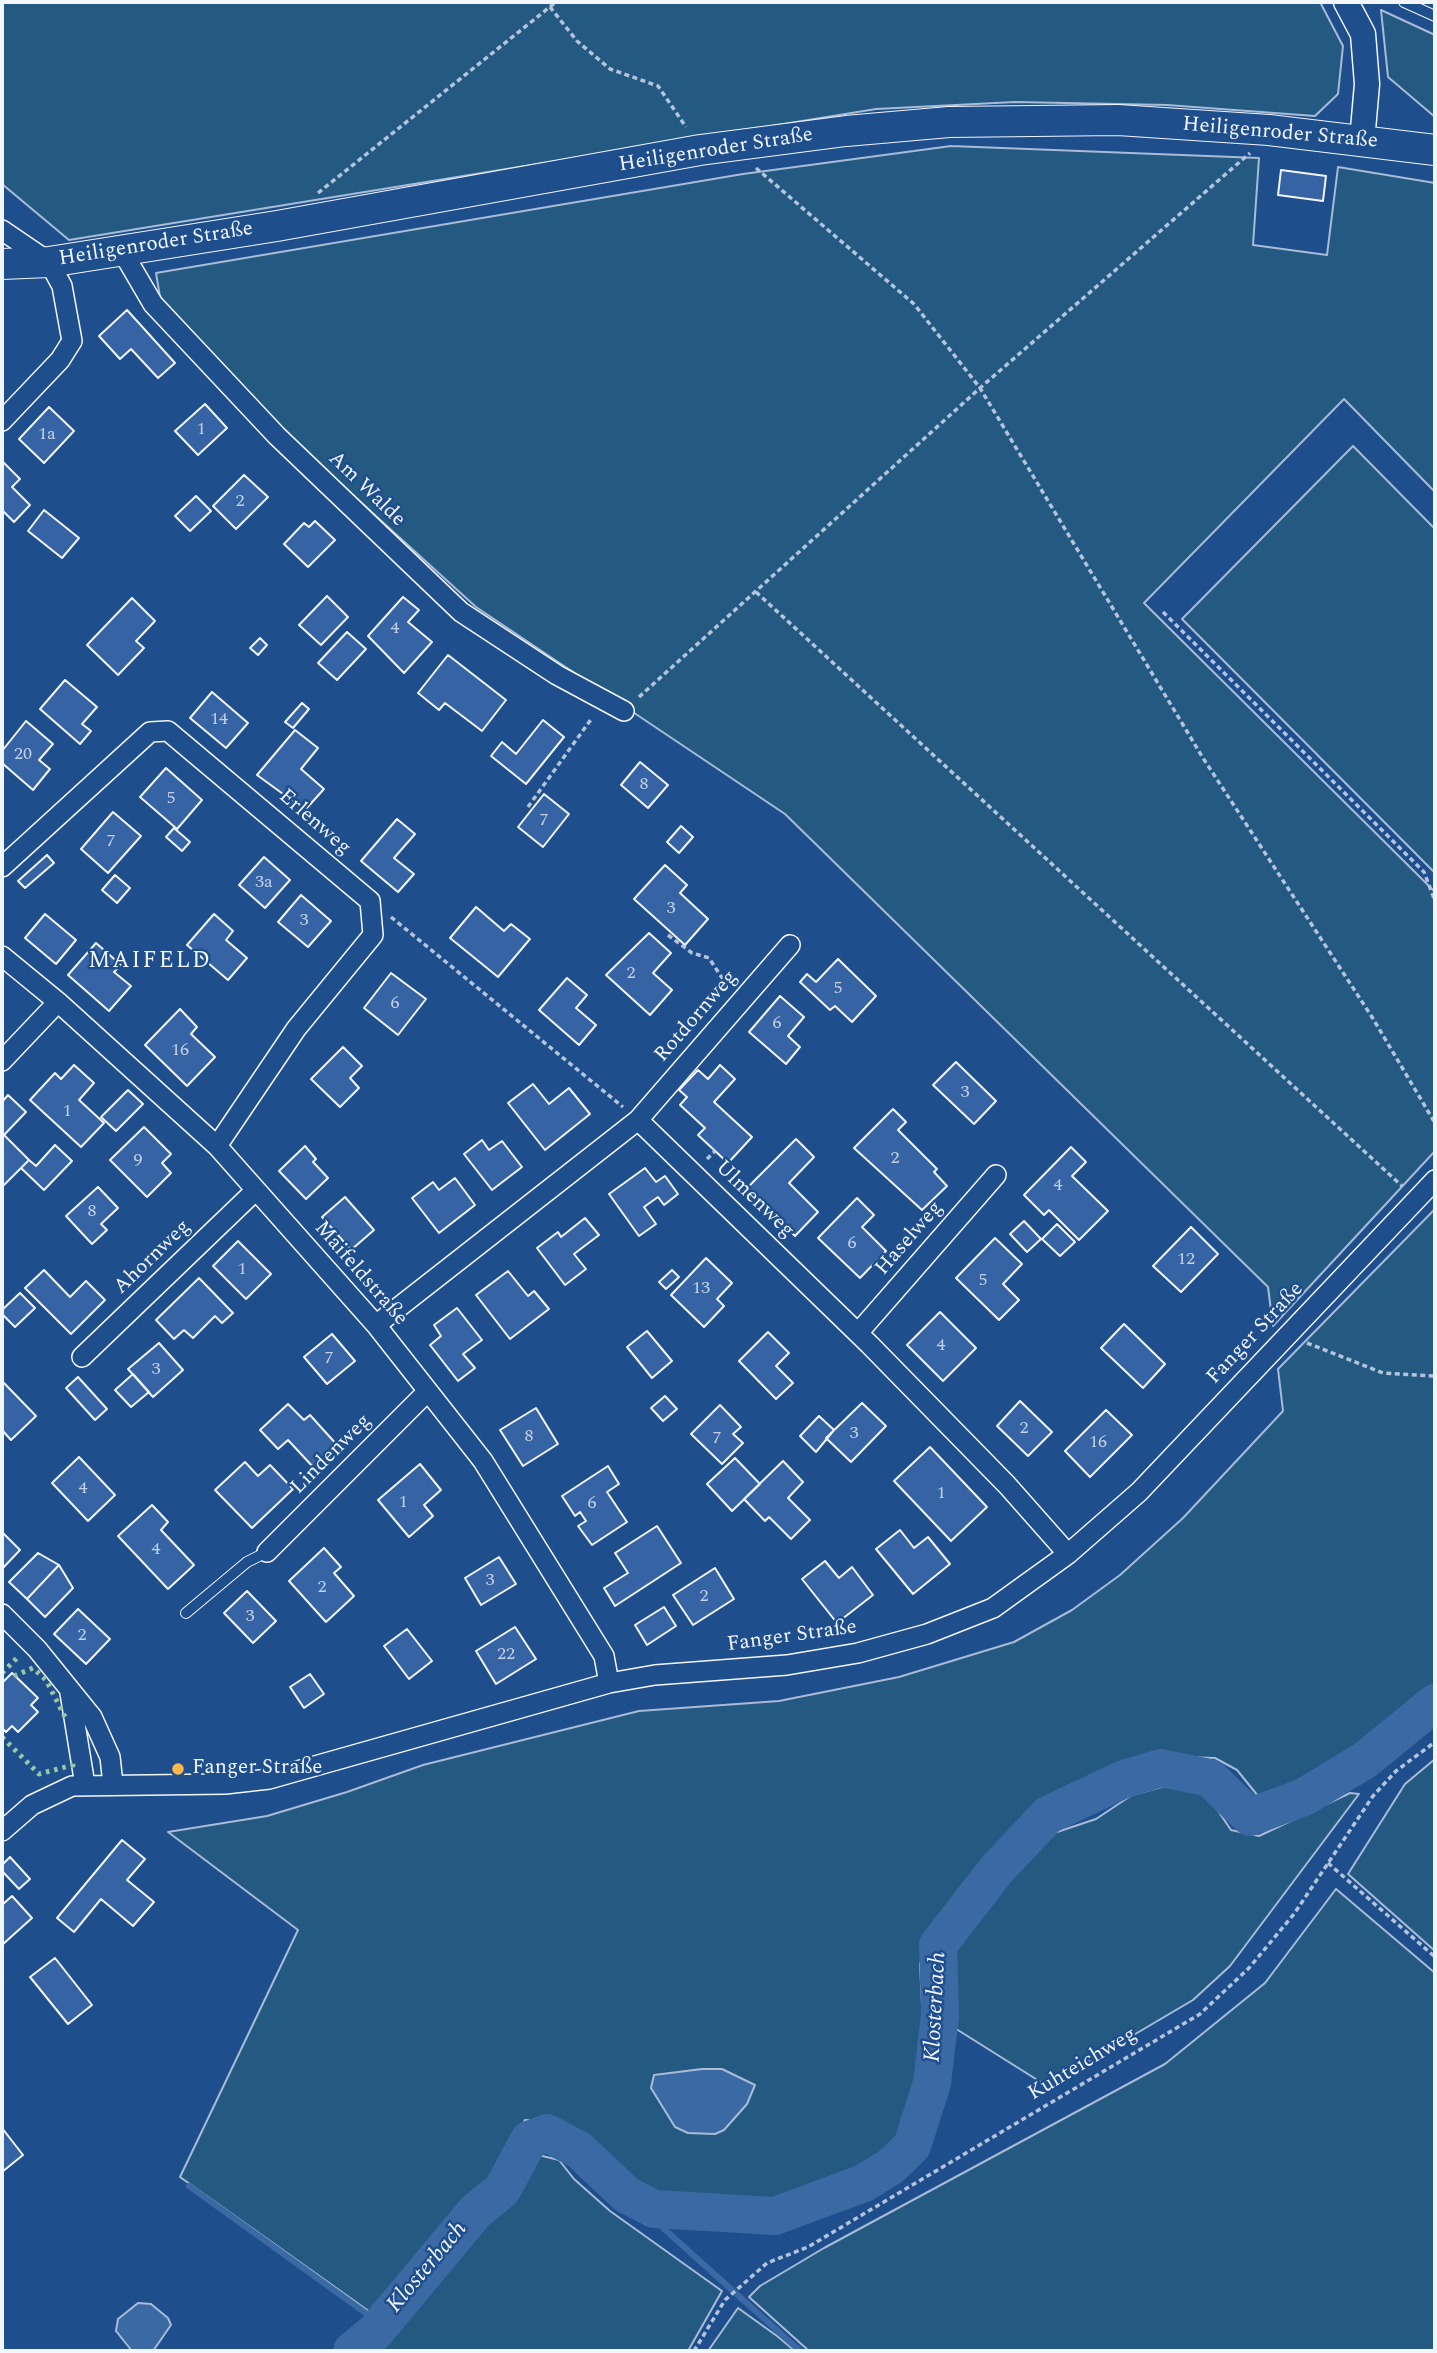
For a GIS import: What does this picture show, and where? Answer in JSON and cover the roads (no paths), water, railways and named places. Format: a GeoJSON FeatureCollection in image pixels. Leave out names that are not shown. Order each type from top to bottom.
{"type":"FeatureCollection","features":[{"type":"Feature","properties":{"kind":"main road","name":"Heiligenroder Straße"},"geometry":{"type":"LineString","coordinates":[[2,264],[49,262],[122,251],[700,150],[846,131],[949,122],[1118,120],[1269,130],[1435,150]]}},
{"type":"Feature","properties":{"kind":"street"},"geometry":{"type":"LineString","coordinates":[[1346,2],[1363,34],[1367,84],[1362,141]]}},
{"type":"Feature","properties":{"kind":"street"},"geometry":{"type":"LineString","coordinates":[[2,230],[49,262],[62,286],[72,341],[60,360],[2,421]]}},
{"type":"Feature","properties":{"kind":"street","name":"Am Walde"},"geometry":{"type":"LineString","coordinates":[[122,251],[153,304],[277,436],[461,612],[557,676],[624,711]]}},
{"type":"Feature","properties":{"kind":"street","name":"Erlenweg"},"geometry":{"type":"LineString","coordinates":[[2,867],[150,732],[168,731],[370,901],[373,935],[296,1030],[217,1146]]}},
{"type":"Feature","properties":{"kind":"street","name":"Rotdornweg"},"geometry":{"type":"LineString","coordinates":[[638,1120],[790,944]]}},
{"type":"Feature","properties":{"kind":"street","name":"Maifeldstraße"},"geometry":{"type":"LineString","coordinates":[[2,956],[58,1002],[217,1146],[376,1325],[497,1484],[604,1656],[609,1683]]}},
{"type":"Feature","properties":{"kind":"street"},"geometry":{"type":"LineString","coordinates":[[2,1061],[58,1002]]}},
{"type":"Feature","properties":{"kind":"street"},"geometry":{"type":"LineString","coordinates":[[376,1325],[638,1120]]}},
{"type":"Feature","properties":{"kind":"street","name":"Ulmenweg"},"geometry":{"type":"LineString","coordinates":[[638,1120],[858,1333],[1007,1485],[1068,1554]]}},
{"type":"Feature","properties":{"kind":"street","name":"Haselweg"},"geometry":{"type":"LineString","coordinates":[[858,1333],[996,1175]]}},
{"type":"Feature","properties":{"kind":"street","name":"Fanger Straße"},"geometry":{"type":"LineString","coordinates":[[2,1832],[46,1796],[72,1786],[225,1784],[269,1779],[609,1683],[654,1675],[787,1665],[858,1653],[916,1637],[993,1608],[1068,1554],[1139,1492],[1435,1180]]}},
{"type":"Feature","properties":{"kind":"street","name":"Ahornweg"},"geometry":{"type":"LineString","coordinates":[[82,1357],[256,1191]]}},
{"type":"Feature","properties":{"kind":"street","name":"Lindenweg"},"geometry":{"type":"LineString","coordinates":[[267,1552],[428,1391]]}},
{"type":"Feature","properties":{"kind":"street"},"geometry":{"type":"LineString","coordinates":[[2,1614],[37,1649],[92,1717],[110,1757],[113,1784]]}},
{"type":"Feature","properties":{"kind":"street"},"geometry":{"type":"LineString","coordinates":[[70,1693],[85,1785]]}},
{"type":"Feature","properties":{"kind":"lane"},"geometry":{"type":"LineString","coordinates":[[1404,2],[1435,16]]}},
{"type":"Feature","properties":{"kind":"lane"},"geometry":{"type":"LineString","coordinates":[[186,1613],[247,1562],[267,1552]]}},
{"type":"Feature","properties":{"kind":"waterway","name":"Klosterbach"},"geometry":{"type":"LineString","coordinates":[[352,2351],[375,2332],[475,2212],[502,2190],[529,2140],[547,2133],[579,2150],[627,2195],[654,2209],[775,2216],[864,2183],[890,2167],[912,2146],[932,2083],[940,2015],[938,1945],[997,1869],[1048,1815],[1124,1779],[1161,1768],[1210,1778],[1250,1817],[1304,1797],[1365,1760],[1435,1703]]}},
{"type":"Feature","properties":{"kind":"waterway"},"geometry":{"type":"LineString","coordinates":[[189,2186],[381,2324]]}},
{"type":"Feature","properties":{"kind":"waterway"},"geometry":{"type":"LineString","coordinates":[[654,2209],[663,2228],[800,2351]]}},
{"type":"Feature","properties":{"kind":"place","name":"Fanger Straße"},"geometry":{"type":"Point","coordinates":[178,1769]}},
{"type":"Feature","properties":{"kind":"district","name":"MAIFELD"},"geometry":{"type":"Point","coordinates":[150,962]}}]}
